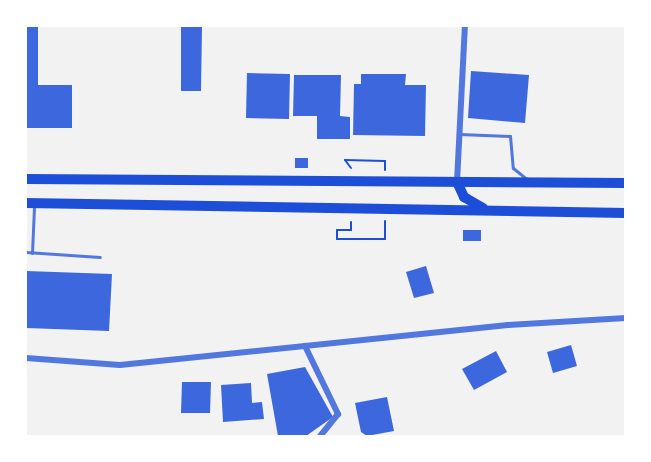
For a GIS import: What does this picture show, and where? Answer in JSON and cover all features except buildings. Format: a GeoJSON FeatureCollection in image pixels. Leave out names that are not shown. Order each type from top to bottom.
{"type":"FeatureCollection","features":[{"type":"Feature","properties":{"kind":"highway"},"geometry":{"type":"LineString","coordinates":[[26,179],[626,183]]}},
{"type":"Feature","properties":{"kind":"highway"},"geometry":{"type":"LineString","coordinates":[[457,182],[464,197],[486,209]]}},
{"type":"Feature","properties":{"kind":"highway"},"geometry":{"type":"LineString","coordinates":[[30,203],[626,213]]}},
{"type":"Feature","properties":{"kind":"street"},"geometry":{"type":"LineString","coordinates":[[457,182],[465,26]]}},
{"type":"Feature","properties":{"kind":"street"},"geometry":{"type":"LineString","coordinates":[[26,358],[120,365],[305,346],[626,318]]}},
{"type":"Feature","properties":{"kind":"street"},"geometry":{"type":"LineString","coordinates":[[305,346],[338,414],[320,436]]}},
{"type":"Feature","properties":{"kind":"lane"},"geometry":{"type":"LineString","coordinates":[[459,134],[510,136],[513,168],[532,183]]}},
{"type":"Feature","properties":{"kind":"lane"},"geometry":{"type":"LineString","coordinates":[[30,203],[32,253]]}},
{"type":"Feature","properties":{"kind":"lane"},"geometry":{"type":"LineString","coordinates":[[26,252],[100,257]]}},
{"type":"Feature","properties":{"kind":"path"},"geometry":{"type":"LineString","coordinates":[[351,166],[345,166],[345,160],[385,161]]}},
{"type":"Feature","properties":{"kind":"path"},"geometry":{"type":"LineString","coordinates":[[351,230],[337,230],[337,238],[385,238],[386,208]]}}]}
